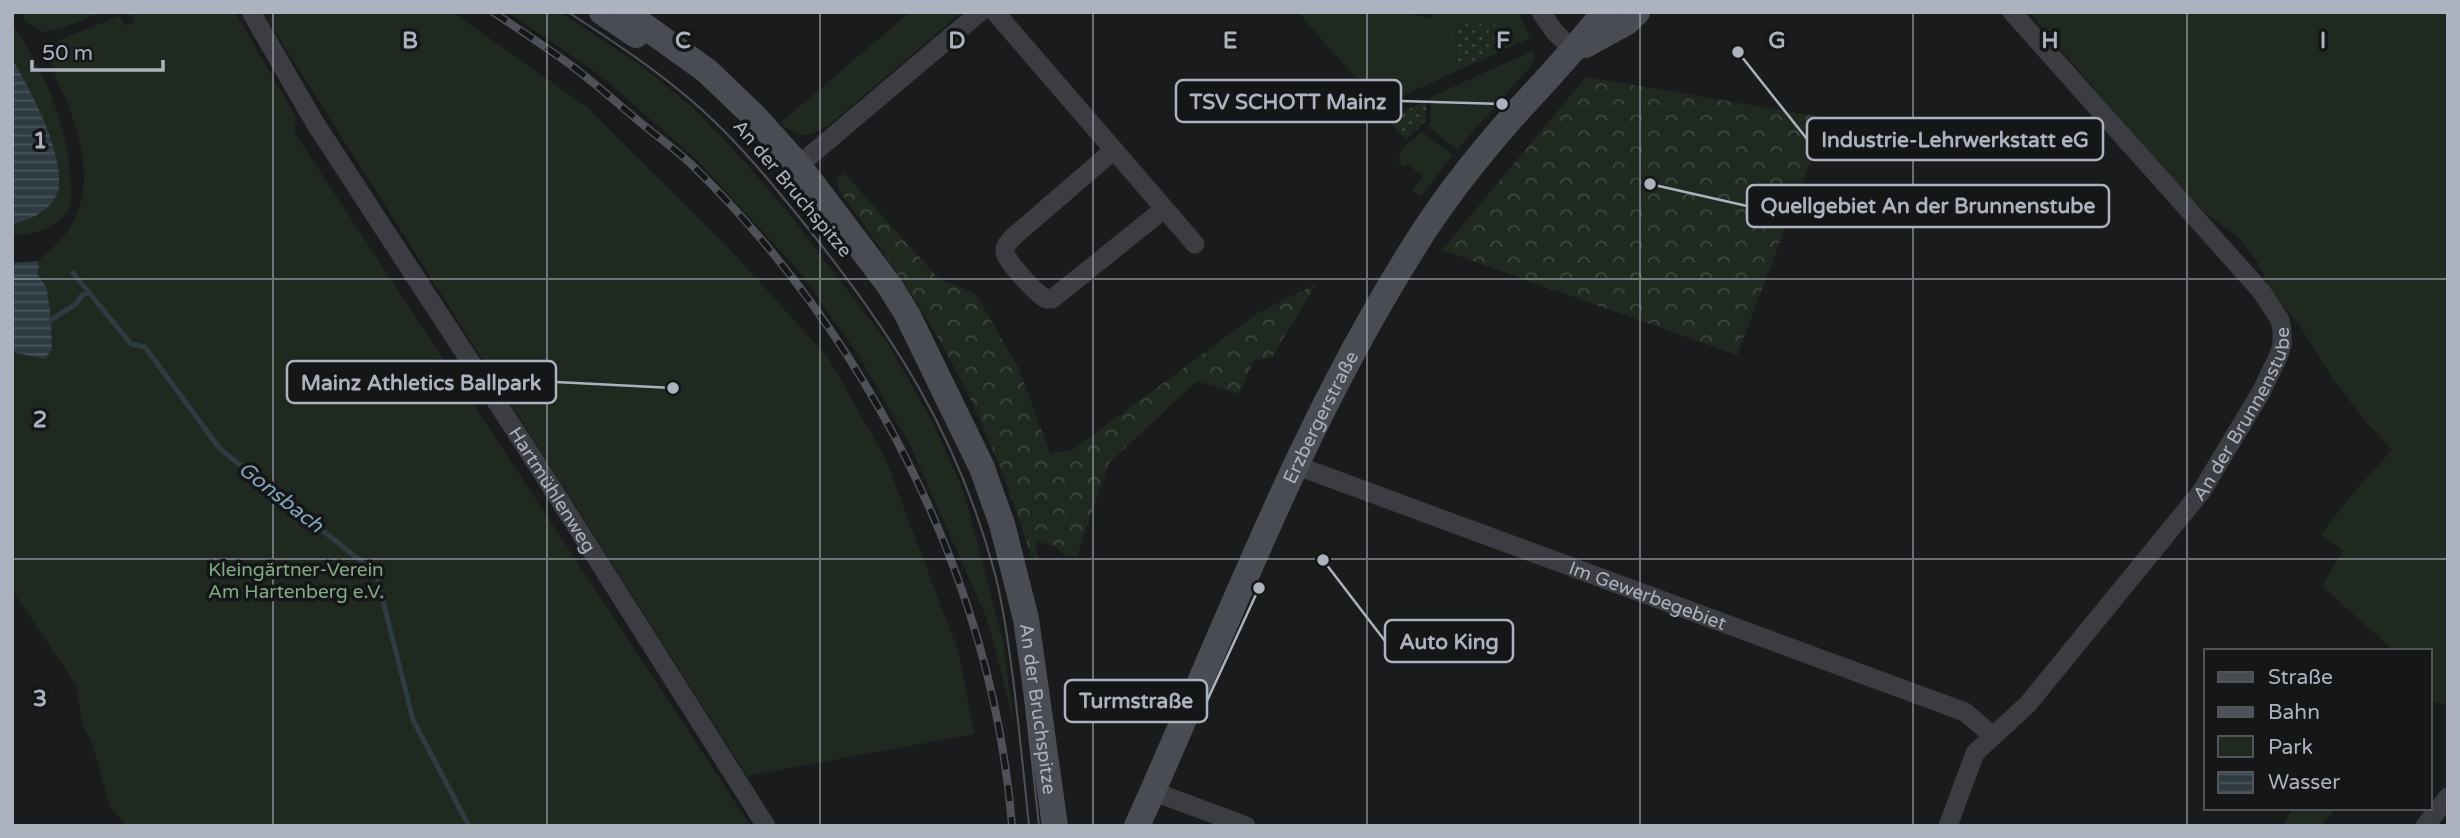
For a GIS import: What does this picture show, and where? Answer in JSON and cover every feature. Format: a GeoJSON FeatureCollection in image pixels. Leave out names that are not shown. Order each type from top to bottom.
{"type":"FeatureCollection","features":[{"type":"Feature","properties":{"kind":"main road","name":"An der Bruchspitze"},"geometry":{"type":"LineString","coordinates":[[602,12],[666,57],[793,171]]}},
{"type":"Feature","properties":{"kind":"main road","name":"An der Bruchspitze"},"geometry":{"type":"LineString","coordinates":[[625,12],[715,78],[755,117],[949,396],[982,468],[1002,524],[1017,579],[1026,620],[1055,826]]}},
{"type":"Feature","properties":{"kind":"main road","name":"Erzbergerstraße"},"geometry":{"type":"LineString","coordinates":[[1136,826],[1294,465],[1318,416],[1420,237],[1513,116],[1574,51],[1605,12]]}},
{"type":"Feature","properties":{"kind":"main road","name":"Erzbergerstraße"},"geometry":{"type":"LineString","coordinates":[[1574,51],[1627,22],[1637,12]]}},
{"type":"Feature","properties":{"kind":"street","name":"Hartmühlenweg"},"geometry":{"type":"LineString","coordinates":[[251,12],[315,123],[533,458],[766,826]]}},
{"type":"Feature","properties":{"kind":"street"},"geometry":{"type":"LineString","coordinates":[[793,171],[980,12]]}},
{"type":"Feature","properties":{"kind":"street"},"geometry":{"type":"LineString","coordinates":[[1541,12],[1554,31],[1574,51]]}},
{"type":"Feature","properties":{"kind":"street","name":"An der Brunnenstube"},"geometry":{"type":"LineString","coordinates":[[1948,826],[1975,753],[2028,704],[2201,492],[2271,373],[2282,345],[2283,331],[2280,320],[2261,291],[2012,12]]}},
{"type":"Feature","properties":{"kind":"street"},"geometry":{"type":"LineString","coordinates":[[999,17],[1195,244]]}},
{"type":"Feature","properties":{"kind":"street"},"geometry":{"type":"LineString","coordinates":[[1114,150],[1013,237],[1006,245],[1008,260],[1038,294],[1045,299],[1052,299],[1164,209]]}},
{"type":"Feature","properties":{"kind":"street","name":"Im Gewerbegebiet"},"geometry":{"type":"LineString","coordinates":[[1294,465],[1965,712],[1993,736]]}},
{"type":"Feature","properties":{"kind":"street"},"geometry":{"type":"LineString","coordinates":[[1152,791],[1245,826]]}},
{"type":"Feature","properties":{"kind":"street"},"geometry":{"type":"LineString","coordinates":[[2425,826],[2448,797]]}},
{"type":"Feature","properties":{"kind":"green space"},"geometry":{"type":"Polygon","coordinates":[[[21,12],[102,12],[60,29],[42,32],[25,21],[21,12]]]}},
{"type":"Feature","properties":{"kind":"green space","name":"Kleingärtner-Verein Am Hartenberg e.V."},"geometry":{"type":"Polygon","coordinates":[[[128,12],[235,12],[296,117],[294,132],[751,826],[127,826],[110,807],[92,743],[82,724],[76,685],[12,590],[12,352],[45,359],[52,349],[47,289],[37,273],[37,261],[70,227],[79,208],[83,188],[84,167],[80,146],[53,68],[50,49],[59,40],[119,16],[126,26],[135,22],[128,12]]]}},
{"type":"Feature","properties":{"kind":"green space"},"geometry":{"type":"Polygon","coordinates":[[[273,12],[452,12],[587,107],[725,244],[827,356],[885,458],[959,653],[974,734],[747,776],[285,48],[268,19],[273,12]]]}},
{"type":"Feature","properties":{"kind":"green space"},"geometry":{"type":"Polygon","coordinates":[[[508,12],[559,12],[640,65],[691,106],[726,141],[787,211],[887,342],[933,423],[964,492],[1003,641],[1014,723],[987,619],[910,445],[859,356],[799,271],[698,161],[601,76],[508,12]]]}},
{"type":"Feature","properties":{"kind":"green space"},"geometry":{"type":"Polygon","coordinates":[[[910,12],[962,12],[829,125],[804,135],[793,132],[780,123],[910,12]]]}},
{"type":"Feature","properties":{"kind":"green space"},"geometry":{"type":"Polygon","coordinates":[[[1298,12],[1401,12],[1433,19],[1428,12],[1518,12],[1530,38],[1380,106],[1298,12]],[[1455,24],[1457,68],[1509,45],[1455,24]]]}},
{"type":"Feature","properties":{"kind":"green space"},"geometry":{"type":"Polygon","coordinates":[[[2029,12],[2448,12],[2448,706],[2432,701],[2432,649],[2392,649],[2322,586],[2343,551],[2321,535],[2351,495],[2392,450],[2366,422],[2333,379],[2298,323],[2275,298],[2258,263],[2238,237],[2206,214],[2170,177],[2029,12]]]}},
{"type":"Feature","properties":{"kind":"green space"},"geometry":{"type":"Polygon","coordinates":[[[12,24],[43,76],[58,114],[72,192],[68,210],[57,222],[36,232],[12,235],[12,24]]]}},
{"type":"Feature","properties":{"kind":"green space"},"geometry":{"type":"Polygon","coordinates":[[[1455,24],[1501,25],[1510,45],[1457,68],[1455,24]]]}},
{"type":"Feature","properties":{"kind":"green space"},"geometry":{"type":"Polygon","coordinates":[[[1534,50],[1534,59],[1528,69],[1457,150],[1428,126],[1431,97],[1534,50]]]}},
{"type":"Feature","properties":{"kind":"green space"},"geometry":{"type":"Polygon","coordinates":[[[1586,77],[1827,118],[1737,355],[1442,250],[1586,77]]]}},
{"type":"Feature","properties":{"kind":"green space"},"geometry":{"type":"Polygon","coordinates":[[[1426,101],[1426,121],[1405,140],[1388,119],[1426,101]]]}},
{"type":"Feature","properties":{"kind":"green space"},"geometry":{"type":"Polygon","coordinates":[[[1422,132],[1453,155],[1421,196],[1412,190],[1423,176],[1408,165],[1404,168],[1398,161],[1403,147],[1422,132]]]}},
{"type":"Feature","properties":{"kind":"green space"},"geometry":{"type":"Polygon","coordinates":[[[843,172],[939,279],[975,293],[1018,367],[1050,453],[1071,451],[1258,313],[1316,284],[1272,357],[1254,360],[1239,394],[1197,381],[1109,463],[1077,556],[1065,556],[1055,546],[1035,541],[1038,560],[1031,556],[1001,469],[964,385],[912,295],[839,190],[837,179],[843,172]]]}},
{"type":"Feature","properties":{"kind":"green space"},"geometry":{"type":"Polygon","coordinates":[[[2293,810],[2334,810],[2320,826],[2282,826],[2293,810]]]}},
{"type":"Feature","properties":{"kind":"water"},"geometry":{"type":"Polygon","coordinates":[[[12,59],[36,103],[50,137],[59,185],[54,200],[42,212],[12,223],[12,59]]]}},
{"type":"Feature","properties":{"kind":"water"},"geometry":{"type":"Polygon","coordinates":[[[37,261],[37,273],[47,289],[51,320],[52,349],[45,359],[12,352],[12,263],[37,261]]]}},
{"type":"Feature","properties":{"kind":"waterway","name":"Gonsbach"},"geometry":{"type":"LineString","coordinates":[[73,273],[131,344],[145,347],[220,449],[376,573],[413,720],[469,826]]}},
{"type":"Feature","properties":{"kind":"waterway"},"geometry":{"type":"LineString","coordinates":[[51,320],[76,304],[82,295],[89,293]]}},
{"type":"Feature","properties":{"kind":"tram line"},"geometry":{"type":"LineString","coordinates":[[568,12],[669,82],[715,122],[743,151],[839,268],[920,390],[962,477],[995,574],[1013,678],[1029,826]]}},
{"type":"Feature","properties":{"kind":"tram line"},"geometry":{"type":"LineString","coordinates":[[1025,697],[1039,826]]}},
{"type":"Feature","properties":{"kind":"railway"},"geometry":{"type":"LineString","coordinates":[[493,12],[581,73],[694,167],[757,234],[814,308],[866,386],[911,469],[949,555],[979,644],[1000,734],[1012,826]]}},
{"type":"Feature","properties":{"kind":"place","name":"Industrie-Lehrwerkstatt eG"},"geometry":{"type":"Point","coordinates":[1738,52]}},
{"type":"Feature","properties":{"kind":"place","name":"TSV SCHOTT Mainz"},"geometry":{"type":"Point","coordinates":[1502,104]}},
{"type":"Feature","properties":{"kind":"place","name":"Quellgebiet An der Brunnenstube"},"geometry":{"type":"Point","coordinates":[1650,184]}},
{"type":"Feature","properties":{"kind":"place","name":"Mainz Athletics Ballpark"},"geometry":{"type":"Point","coordinates":[673,388]}},
{"type":"Feature","properties":{"kind":"place","name":"Auto King"},"geometry":{"type":"Point","coordinates":[1323,560]}},
{"type":"Feature","properties":{"kind":"place","name":"Turmstraße"},"geometry":{"type":"Point","coordinates":[1259,588]}}]}
